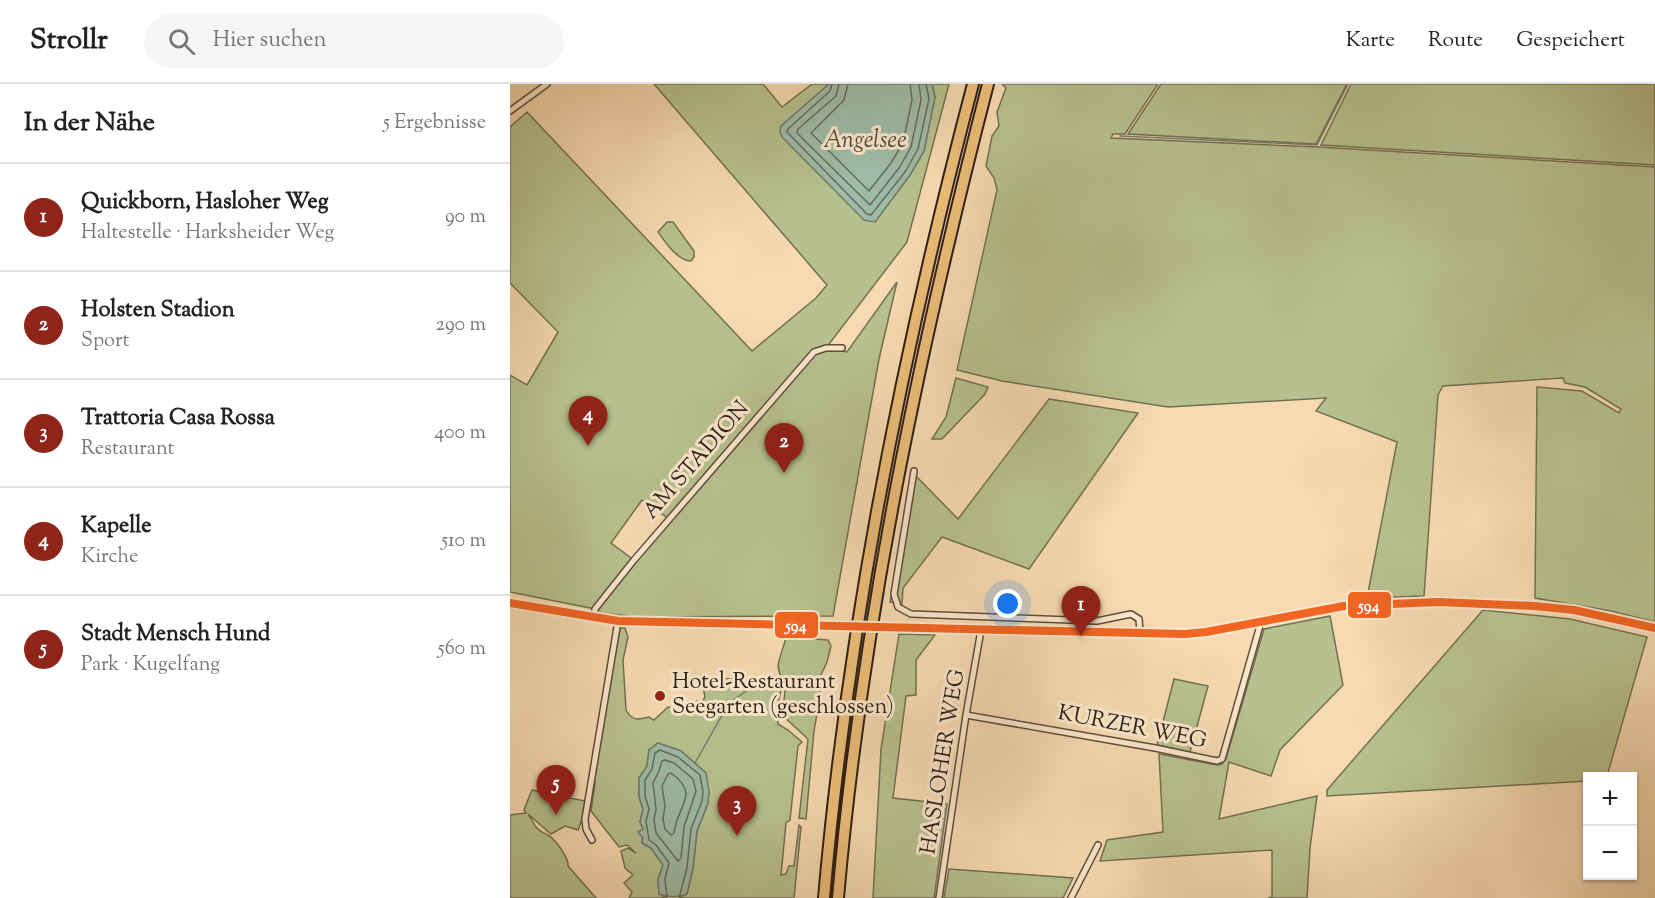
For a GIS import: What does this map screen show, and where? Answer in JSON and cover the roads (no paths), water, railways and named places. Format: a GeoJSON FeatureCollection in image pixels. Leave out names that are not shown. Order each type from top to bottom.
{"type":"FeatureCollection","features":[{"type":"Feature","properties":{"kind":"highway"},"geometry":{"type":"LineString","coordinates":[[824,898],[845,712],[870,551],[903,384],[973,84]]}},
{"type":"Feature","properties":{"kind":"highway"},"geometry":{"type":"LineString","coordinates":[[838,898],[843,838],[859,715],[884,553],[940,278],[988,84]]}},
{"type":"Feature","properties":{"kind":"main road"},"geometry":{"type":"LineString","coordinates":[[510,603],[618,621],[1194,634],[1344,606],[1450,602],[1574,610],[1655,628]]}},
{"type":"Feature","properties":{"kind":"street"},"geometry":{"type":"LineString","coordinates":[[510,111],[547,84]]}},
{"type":"Feature","properties":{"kind":"street","name":"AM STADION"},"geometry":{"type":"LineString","coordinates":[[594,617],[595,609],[634,560],[814,352],[826,348],[842,348]]}},
{"type":"Feature","properties":{"kind":"street"},"geometry":{"type":"LineString","coordinates":[[915,471],[894,594],[898,607],[911,614],[1097,621],[1131,615],[1139,619],[1140,634]]}},
{"type":"Feature","properties":{"kind":"street"},"geometry":{"type":"LineString","coordinates":[[592,840],[586,829],[585,819],[618,621]]}},
{"type":"Feature","properties":{"kind":"street","name":"KURZER WEG"},"geometry":{"type":"LineString","coordinates":[[966,715],[1217,761],[1222,759],[1261,622]]}},
{"type":"Feature","properties":{"kind":"street","name":"HASLOHER WEG"},"geometry":{"type":"LineString","coordinates":[[939,898],[981,630]]}},
{"type":"Feature","properties":{"kind":"street"},"geometry":{"type":"LineString","coordinates":[[1071,898],[1098,845]]}},
{"type":"Feature","properties":{"kind":"water","name":"Angelsee"},"geometry":{"type":"Polygon","coordinates":[[[829,84],[932,84],[935,97],[924,151],[910,175],[875,222],[864,220],[782,137],[780,132],[781,126],[829,84]]]}},
{"type":"Feature","properties":{"kind":"water"},"geometry":{"type":"Polygon","coordinates":[[[658,743],[681,751],[706,773],[709,792],[708,803],[697,831],[693,868],[687,894],[676,897],[659,894],[658,880],[663,865],[651,848],[642,843],[643,838],[638,832],[643,829],[640,822],[643,809],[639,797],[639,778],[647,766],[649,750],[658,743]]]}},
{"type":"Feature","properties":{"kind":"waterway"},"geometry":{"type":"LineString","coordinates":[[1120,136],[1317,145],[1348,84]]}},
{"type":"Feature","properties":{"kind":"waterway"},"geometry":{"type":"LineString","coordinates":[[695,763],[729,703],[761,681]]}},
{"type":"Feature","properties":{"kind":"place","name":"Kapelle"},"geometry":{"type":"Point","coordinates":[588,446]}},
{"type":"Feature","properties":{"kind":"place","name":"Holsten Stadion"},"geometry":{"type":"Point","coordinates":[784,473]}},
{"type":"Feature","properties":{"kind":"place","name":"Quickborn, Hasloher Weg"},"geometry":{"type":"Point","coordinates":[1081,636]}},
{"type":"Feature","properties":{"kind":"place","name":"Hotel-Restaurant Seegarten (geschlossen)"},"geometry":{"type":"Point","coordinates":[660,696]}},
{"type":"Feature","properties":{"kind":"place","name":"Stadt Mensch Hund"},"geometry":{"type":"Point","coordinates":[556,815]}},
{"type":"Feature","properties":{"kind":"place","name":"Trattoria Casa Rossa"},"geometry":{"type":"Point","coordinates":[737,836]}}]}
